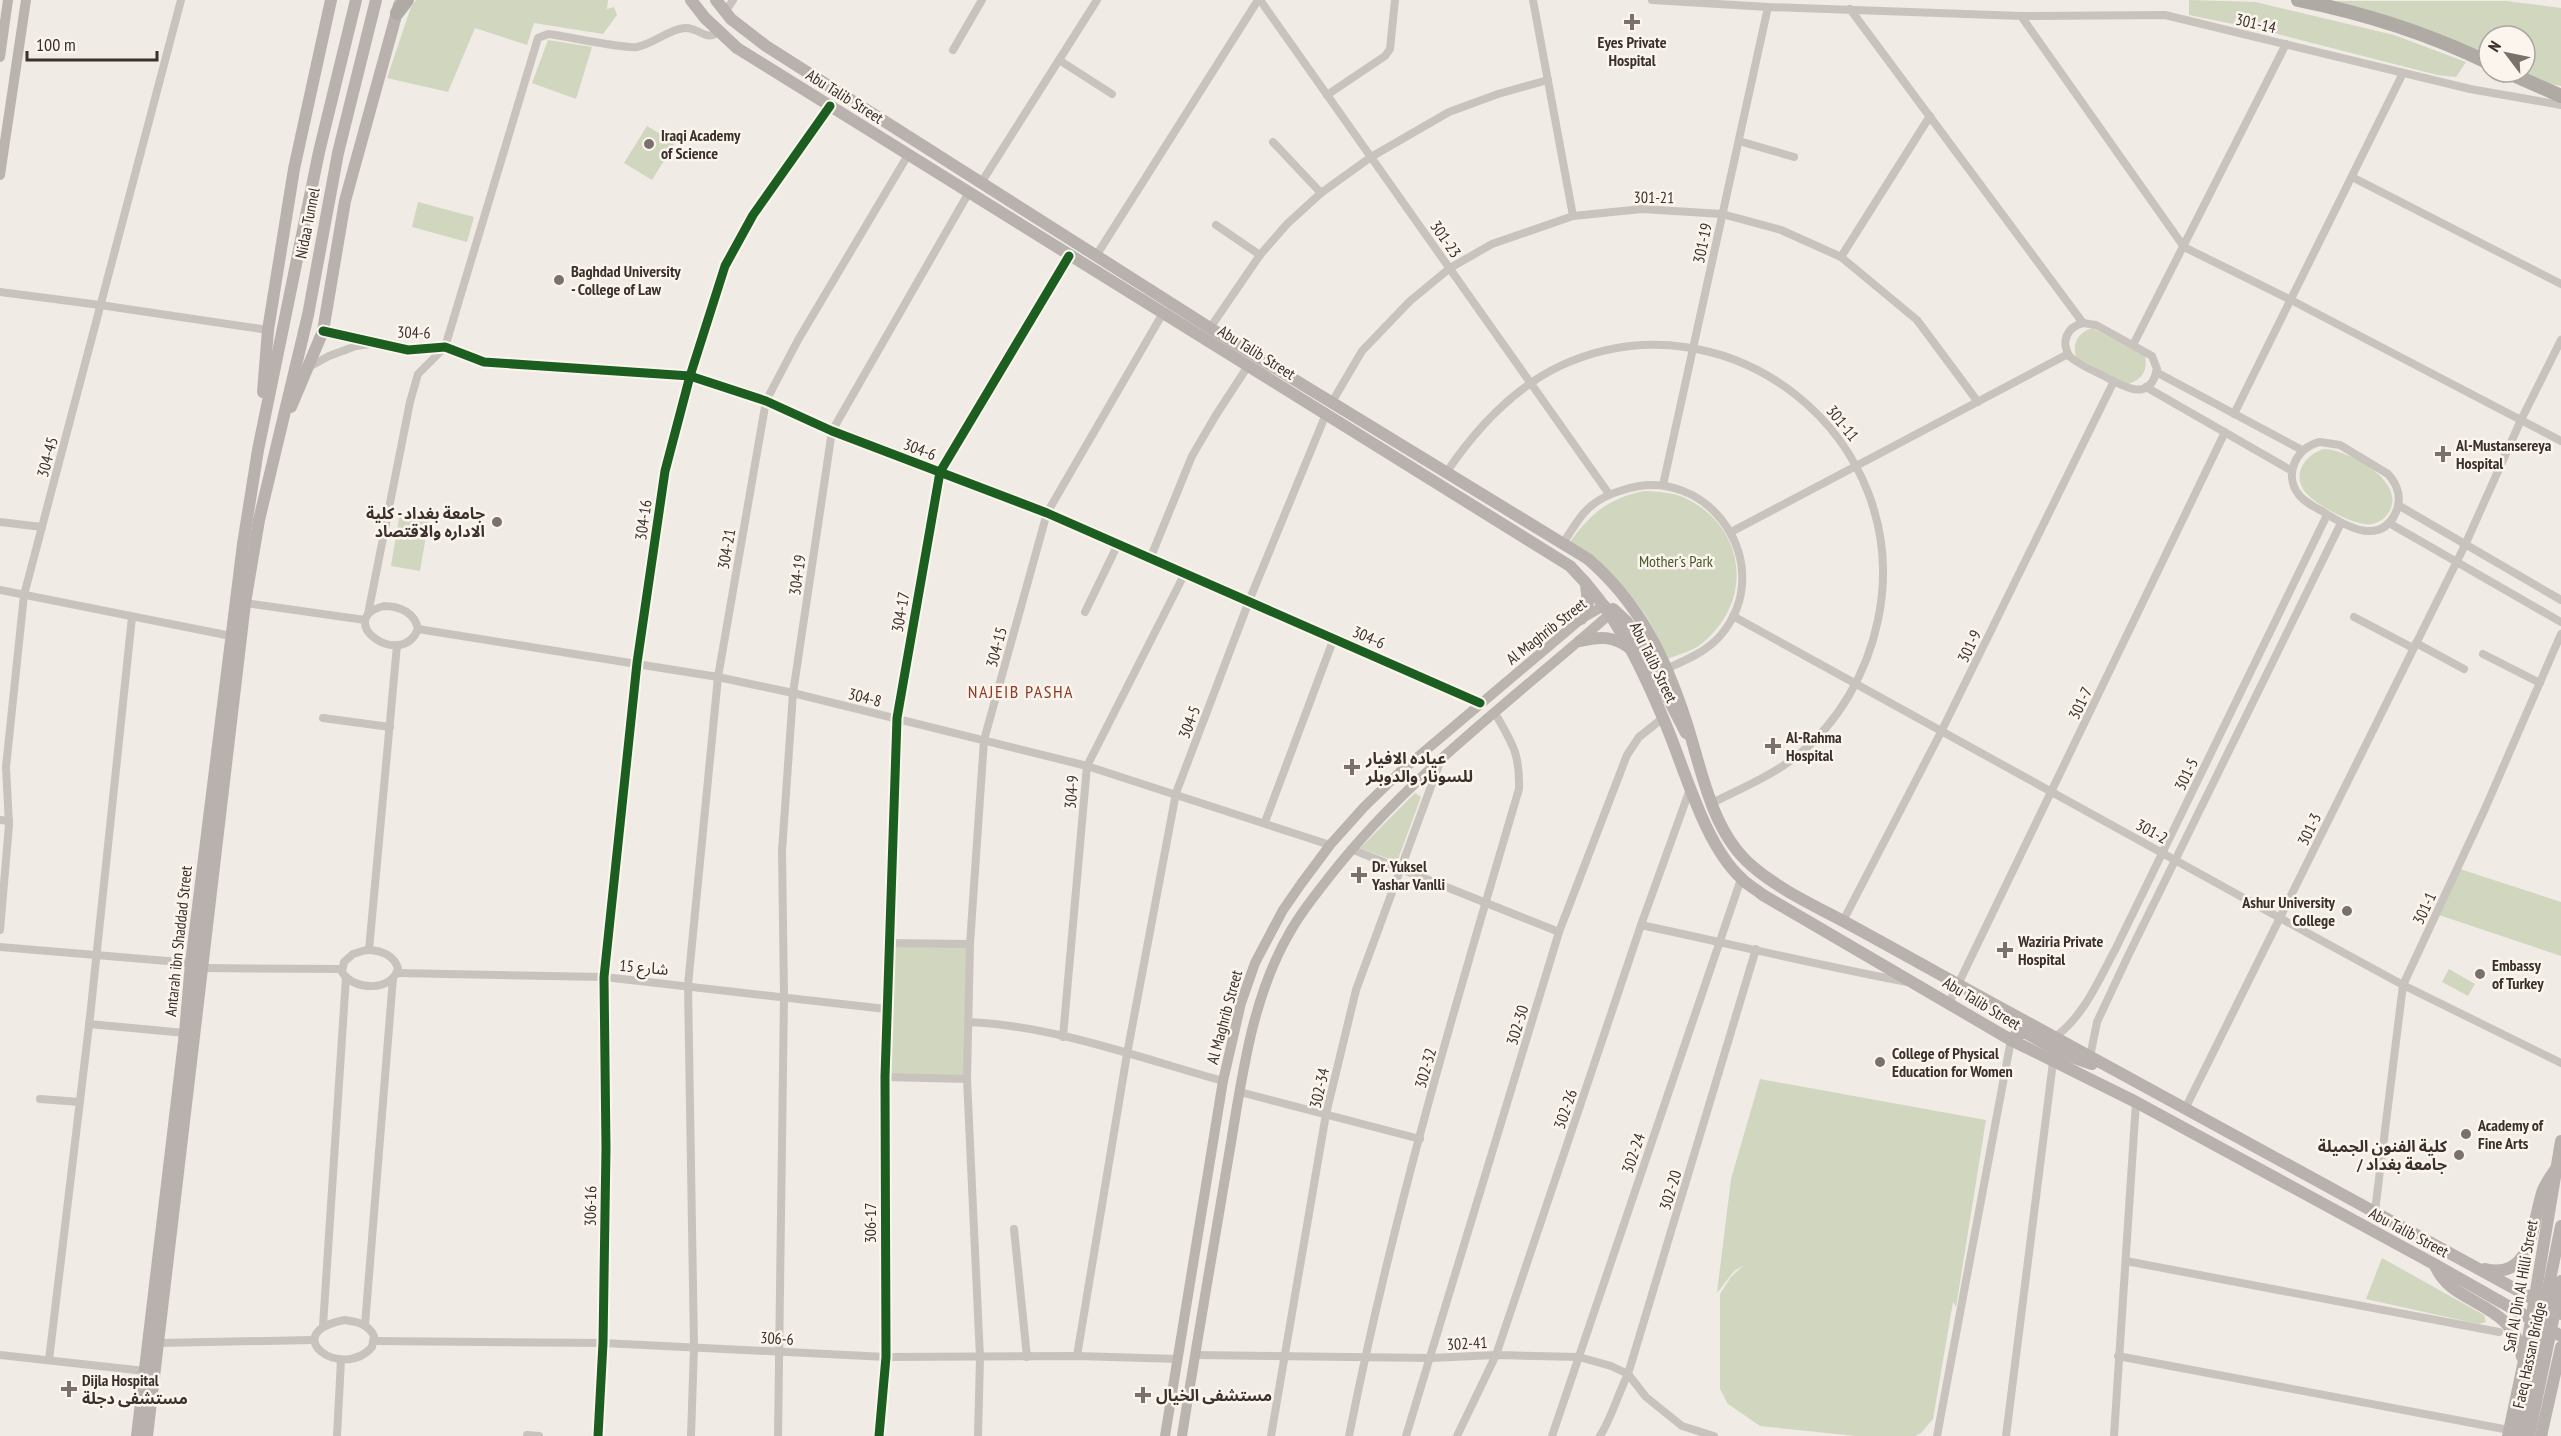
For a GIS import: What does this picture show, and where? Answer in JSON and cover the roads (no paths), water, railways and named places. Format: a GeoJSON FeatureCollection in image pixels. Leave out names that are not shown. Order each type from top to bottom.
{"type":"FeatureCollection","features":[{"type":"Feature","properties":{"kind":"highway"},"geometry":{"type":"LineString","coordinates":[[399,6],[407,0]]}},
{"type":"Feature","properties":{"kind":"highway"},"geometry":{"type":"LineString","coordinates":[[2298,0],[2397,26],[2477,57]]}},
{"type":"Feature","properties":{"kind":"highway"},"geometry":{"type":"LineString","coordinates":[[2534,84],[2561,96]]}},
{"type":"Feature","properties":{"kind":"main road","name":"Nidaa Tunnel"},"geometry":{"type":"LineString","coordinates":[[258,450],[319,152],[356,0]]}},
{"type":"Feature","properties":{"kind":"main road","name":"Nidaa Tunnel"},"geometry":{"type":"LineString","coordinates":[[273,453],[308,315],[338,153],[376,0]]}},
{"type":"Feature","properties":{"kind":"main road","name":"Abu Talib Street"},"geometry":{"type":"LineString","coordinates":[[691,0],[737,48],[968,194],[1553,555],[1586,582],[1610,609],[1631,648],[1716,845],[1741,879],[1763,895],[2011,1040],[2136,1102],[2434,1264],[2561,1336]]}},
{"type":"Feature","properties":{"kind":"main road","name":"Abu Talib Street"},"geometry":{"type":"LineString","coordinates":[[716,0],[725,12],[766,46],[1210,328],[1563,543],[1612,580],[1630,602],[1650,633],[1666,669],[1712,803],[1726,835],[1754,868],[1958,985],[2561,1314]]}},
{"type":"Feature","properties":{"kind":"main road"},"geometry":{"type":"LineString","coordinates":[[258,450],[268,330],[294,169],[328,3]]}},
{"type":"Feature","properties":{"kind":"main road"},"geometry":{"type":"LineString","coordinates":[[273,453],[323,331],[345,201],[399,6]]}},
{"type":"Feature","properties":{"kind":"main road","name":"Antarah ibn Shaddad Street"},"geometry":{"type":"LineString","coordinates":[[147,1436],[231,636],[258,450]]}},
{"type":"Feature","properties":{"kind":"main road","name":"Antarah ibn Shaddad Street"},"geometry":{"type":"LineString","coordinates":[[137,1436],[185,1033],[245,603],[258,520],[273,453]]}},
{"type":"Feature","properties":{"kind":"main road"},"geometry":{"type":"LineString","coordinates":[[1612,580],[1617,593],[1610,609],[1627,622],[1635,634],[1678,722],[1693,744]]}},
{"type":"Feature","properties":{"kind":"main road"},"geometry":{"type":"LineString","coordinates":[[1581,619],[1588,603],[1586,582]]}},
{"type":"Feature","properties":{"kind":"main road"},"geometry":{"type":"LineString","coordinates":[[1580,641],[1599,637],[1610,638],[1631,648]]}},
{"type":"Feature","properties":{"kind":"main road"},"geometry":{"type":"LineString","coordinates":[[2011,1040],[2018,1033],[2026,1033],[2076,1059],[2110,1068]]}},
{"type":"Feature","properties":{"kind":"main road"},"geometry":{"type":"LineString","coordinates":[[2136,1102],[2143,1086]]}},
{"type":"Feature","properties":{"kind":"main road","name":"Safi Al Din Al Hilli Street"},"geometry":{"type":"LineString","coordinates":[[2512,1434],[2561,1142]]}},
{"type":"Feature","properties":{"kind":"main road"},"geometry":{"type":"LineString","coordinates":[[2476,1267],[2489,1270],[2504,1269],[2523,1257],[2530,1244],[2543,1191],[2557,1167]]}},
{"type":"Feature","properties":{"kind":"main road","name":"Faeq Hassan Bridge"},"geometry":{"type":"LineString","coordinates":[[2512,1434],[2561,1226]]}},
{"type":"Feature","properties":{"kind":"main road"},"geometry":{"type":"LineString","coordinates":[[2434,1264],[2449,1284],[2509,1325],[2518,1340],[2524,1362]]}},
{"type":"Feature","properties":{"kind":"main road"},"geometry":{"type":"LineString","coordinates":[[2540,1276],[2542,1284],[2548,1291],[2561,1293]]}},
{"type":"Feature","properties":{"kind":"main road","name":"Faeq Hassan Bridge"},"geometry":{"type":"LineString","coordinates":[[2529,1436],[2561,1281]]}},
{"type":"Feature","properties":{"kind":"main road"},"geometry":{"type":"LineString","coordinates":[[2541,1436],[2559,1369],[2561,1347]]}},
{"type":"Feature","properties":{"kind":"main road"},"geometry":{"type":"LineString","coordinates":[[2524,1362],[2532,1350],[2545,1348],[2553,1352],[2559,1369]]}},
{"type":"Feature","properties":{"kind":"street"},"geometry":{"type":"LineString","coordinates":[[0,57],[8,0]]}},
{"type":"Feature","properties":{"kind":"street"},"geometry":{"type":"LineString","coordinates":[[0,174],[4,119],[26,0]]}},
{"type":"Feature","properties":{"kind":"street","name":"304-45"},"geometry":{"type":"LineString","coordinates":[[0,930],[3,852],[9,821],[6,767],[24,594],[181,0]]}},
{"type":"Feature","properties":{"kind":"street"},"geometry":{"type":"LineString","coordinates":[[725,12],[733,0]]}},
{"type":"Feature","properties":{"kind":"street"},"geometry":{"type":"LineString","coordinates":[[953,50],[982,0]]}},
{"type":"Feature","properties":{"kind":"street"},"geometry":{"type":"LineString","coordinates":[[981,183],[1097,0]]}},
{"type":"Feature","properties":{"kind":"street"},"geometry":{"type":"LineString","coordinates":[[1096,256],[1259,0]]}},
{"type":"Feature","properties":{"kind":"street","name":"301-23"},"geometry":{"type":"LineString","coordinates":[[1259,0],[1609,494]]}},
{"type":"Feature","properties":{"kind":"street"},"geometry":{"type":"LineString","coordinates":[[1327,96],[1385,56],[1390,50],[1395,0]]}},
{"type":"Feature","properties":{"kind":"street"},"geometry":{"type":"LineString","coordinates":[[1533,0],[1573,216]]}},
{"type":"Feature","properties":{"kind":"street","name":"301-14"},"geometry":{"type":"LineString","coordinates":[[1652,0],[1768,8],[2020,16],[2165,15],[2470,89],[2561,105]]}},
{"type":"Feature","properties":{"kind":"street","name":"301-19"},"geometry":{"type":"LineString","coordinates":[[1663,485],[1768,8]]}},
{"type":"Feature","properties":{"kind":"street"},"geometry":{"type":"LineString","coordinates":[[1850,9],[2083,323]]}},
{"type":"Feature","properties":{"kind":"street"},"geometry":{"type":"LineString","coordinates":[[2020,16],[2184,247],[2291,300],[2561,441]]}},
{"type":"Feature","properties":{"kind":"street"},"geometry":{"type":"LineString","coordinates":[[245,603],[366,617],[384,606],[396,607],[412,616],[418,629],[412,639],[398,645],[374,639],[367,631],[366,617],[415,383],[418,374],[445,347],[538,38],[548,34],[635,47],[683,28],[692,29],[705,36],[711,36],[719,31]]}},
{"type":"Feature","properties":{"kind":"street"},"geometry":{"type":"LineString","coordinates":[[2133,345],[2286,44]]}},
{"type":"Feature","properties":{"kind":"street"},"geometry":{"type":"LineString","coordinates":[[1059,60],[1112,94]]}},
{"type":"Feature","properties":{"kind":"street"},"geometry":{"type":"LineString","coordinates":[[2234,414],[2403,73]]}},
{"type":"Feature","properties":{"kind":"street"},"geometry":{"type":"LineString","coordinates":[[1210,328],[1260,255],[1287,224],[1321,194],[1371,157],[1449,112],[1498,94],[1548,80]]}},
{"type":"Feature","properties":{"kind":"street","name":"304-16"},"geometry":{"type":"LineString","coordinates":[[604,976],[637,663],[665,471],[690,376],[725,266],[753,214],[830,106]]}},
{"type":"Feature","properties":{"kind":"street"},"geometry":{"type":"LineString","coordinates":[[1841,257],[1930,116]]}},
{"type":"Feature","properties":{"kind":"street"},"geometry":{"type":"LineString","coordinates":[[1738,141],[1794,157]]}},
{"type":"Feature","properties":{"kind":"street"},"geometry":{"type":"LineString","coordinates":[[1273,142],[1321,194]]}},
{"type":"Feature","properties":{"kind":"street","name":"304-21"},"geometry":{"type":"LineString","coordinates":[[691,1436],[694,1347],[688,984],[718,677],[766,401],[798,340],[908,155]]}},
{"type":"Feature","properties":{"kind":"street"},"geometry":{"type":"LineString","coordinates":[[2352,177],[2561,284]]}},
{"type":"Feature","properties":{"kind":"street","name":"304-19"},"geometry":{"type":"LineString","coordinates":[[778,1436],[781,1352],[784,996],[782,851],[793,693],[832,431],[898,312],[968,194]]}},
{"type":"Feature","properties":{"kind":"street","name":"301-21"},"geometry":{"type":"LineString","coordinates":[[1332,402],[1362,351],[1410,301],[1450,268],[1492,244],[1573,216],[1642,208],[1722,214],[1781,230],[1841,257],[1917,320],[1978,402]]}},
{"type":"Feature","properties":{"kind":"street"},"geometry":{"type":"LineString","coordinates":[[1216,225],[1260,255]]}},
{"type":"Feature","properties":{"kind":"street","name":"304-17"},"geometry":{"type":"LineString","coordinates":[[886,1009],[897,718],[940,472],[1070,256]]}},
{"type":"Feature","properties":{"kind":"street"},"geometry":{"type":"LineString","coordinates":[[0,292],[268,330]]}},
{"type":"Feature","properties":{"kind":"street","name":"304-15"},"geometry":{"type":"LineString","coordinates":[[978,1436],[980,1358],[967,1079],[970,944],[984,740],[1047,513],[1163,313]]}},
{"type":"Feature","properties":{"kind":"street"},"geometry":{"type":"LineString","coordinates":[[2083,323],[2096,325],[2133,345],[2152,356],[2156,372],[2152,382],[2146,387],[2133,390],[2075,361],[2068,354],[2065,345],[2072,328],[2083,323]]}},
{"type":"Feature","properties":{"kind":"street","name":"304-6"},"geometry":{"type":"LineString","coordinates":[[323,331],[408,350],[445,347],[484,362],[690,376],[766,401],[832,431],[1047,513],[1480,703]]}},
{"type":"Feature","properties":{"kind":"street","name":"301-3"},"geometry":{"type":"LineString","coordinates":[[2185,1109],[2465,544],[2521,420],[2561,340]]}},
{"type":"Feature","properties":{"kind":"street"},"geometry":{"type":"LineString","coordinates":[[307,368],[347,349],[375,343]]}},
{"type":"Feature","properties":{"kind":"street","name":"301-11"},"geometry":{"type":"LineString","coordinates":[[1446,473],[1488,420],[1530,384],[1560,366],[1608,350],[1650,346],[1708,351],[1743,364],[1789,389],[1823,418],[1842,441],[1857,467],[1876,517],[1883,570],[1882,600],[1877,629],[1868,658],[1855,685],[1829,725],[1794,758],[1768,775],[1712,803]]}},
{"type":"Feature","properties":{"kind":"street"},"geometry":{"type":"LineString","coordinates":[[1731,532],[2068,354]]}},
{"type":"Feature","properties":{"kind":"street"},"geometry":{"type":"LineString","coordinates":[[1150,559],[1192,456],[1248,366]]}},
{"type":"Feature","properties":{"kind":"street"},"geometry":{"type":"LineString","coordinates":[[2156,372],[2302,450]]}},
{"type":"Feature","properties":{"kind":"street","name":"301-9"},"geometry":{"type":"LineString","coordinates":[[1843,921],[1941,732],[2114,381]]}},
{"type":"Feature","properties":{"kind":"street"},"geometry":{"type":"LineString","coordinates":[[2146,387],[2292,471]]}},
{"type":"Feature","properties":{"kind":"street","name":"304-5"},"geometry":{"type":"LineString","coordinates":[[1077,1356],[1127,1054],[1176,793],[1249,601],[1326,414]]}},
{"type":"Feature","properties":{"kind":"street","name":"301-7"},"geometry":{"type":"LineString","coordinates":[[1949,1003],[2225,432]]}},
{"type":"Feature","properties":{"kind":"street"},"geometry":{"type":"LineString","coordinates":[[2320,442],[2331,442],[2388,474],[2398,492],[2398,505],[2389,523],[2373,531],[2356,531],[2327,515],[2298,494],[2292,481],[2292,471],[2296,458],[2302,450],[2320,442]]}},
{"type":"Feature","properties":{"kind":"street"},"geometry":{"type":"LineString","coordinates":[[1563,543],[1585,512],[1609,494],[1635,486],[1663,485],[1682,490],[1700,498],[1717,513],[1731,532],[1738,550],[1742,575],[1740,596],[1733,616],[1721,635],[1703,651],[1666,669]]}},
{"type":"Feature","properties":{"kind":"street"},"geometry":{"type":"LineString","coordinates":[[2398,505],[2561,600]]}},
{"type":"Feature","properties":{"kind":"street","name":"301-5"},"geometry":{"type":"LineString","coordinates":[[2055,1037],[2073,1021],[2084,1006],[2115,950],[2327,515]]}},
{"type":"Feature","properties":{"kind":"street"},"geometry":{"type":"LineString","coordinates":[[0,522],[42,527]]}},
{"type":"Feature","properties":{"kind":"street","name":"301-5"},"geometry":{"type":"LineString","coordinates":[[2090,1057],[2097,1022],[2128,956],[2341,523]]}},
{"type":"Feature","properties":{"kind":"street"},"geometry":{"type":"LineString","coordinates":[[2389,523],[2561,622]]}},
{"type":"Feature","properties":{"kind":"street"},"geometry":{"type":"LineString","coordinates":[[1085,612],[1118,544]]}},
{"type":"Feature","properties":{"kind":"street","name":"304-9"},"geometry":{"type":"LineString","coordinates":[[1063,1037],[1087,766],[1185,573]]}},
{"type":"Feature","properties":{"kind":"street"},"geometry":{"type":"LineString","coordinates":[[0,590],[231,636]]}},
{"type":"Feature","properties":{"kind":"street"},"geometry":{"type":"LineString","coordinates":[[2285,604],[2297,611]]}},
{"type":"Feature","properties":{"kind":"street","name":"Al Maghrib Street"},"geometry":{"type":"LineString","coordinates":[[1165,1436],[1223,1081],[1241,1003],[1255,963],[1283,910],[1330,845],[1385,787],[1480,703],[1581,619],[1610,609]]}},
{"type":"Feature","properties":{"kind":"street","name":"Al Maghrib Street"},"geometry":{"type":"LineString","coordinates":[[1182,1436],[1240,1092],[1258,1006],[1271,968],[1291,930],[1351,849],[1441,760],[1580,641],[1610,609]]}},
{"type":"Feature","properties":{"kind":"street","name":"301-2"},"geometry":{"type":"LineString","coordinates":[[1733,616],[2403,985],[2561,1063]]}},
{"type":"Feature","properties":{"kind":"street"},"geometry":{"type":"LineString","coordinates":[[49,1360],[89,1024],[132,617]]}},
{"type":"Feature","properties":{"kind":"street"},"geometry":{"type":"LineString","coordinates":[[2354,617],[2464,669]]}},
{"type":"Feature","properties":{"kind":"street","name":"304-8"},"geometry":{"type":"LineString","coordinates":[[418,629],[637,663],[793,693],[1087,766],[1176,793],[1330,845]]}},
{"type":"Feature","properties":{"kind":"street","name":"301-1"},"geometry":{"type":"LineString","coordinates":[[2375,1211],[2403,985],[2484,811],[2561,633]]}},
{"type":"Feature","properties":{"kind":"street"},"geometry":{"type":"LineString","coordinates":[[1265,822],[1334,638]]}},
{"type":"Feature","properties":{"kind":"street"},"geometry":{"type":"LineString","coordinates":[[369,950],[398,645]]}},
{"type":"Feature","properties":{"kind":"street"},"geometry":{"type":"LineString","coordinates":[[2482,654],[2540,683]]}},
{"type":"Feature","properties":{"kind":"street"},"geometry":{"type":"LineString","coordinates":[[2244,687],[2257,694]]}},
{"type":"Feature","properties":{"kind":"street","name":"302-32"},"geometry":{"type":"LineString","coordinates":[[1349,1436],[1364,1357],[1420,1139],[1519,789],[1520,765],[1514,746],[1495,713]]}},
{"type":"Feature","properties":{"kind":"street"},"geometry":{"type":"LineString","coordinates":[[323,718],[390,727]]}},
{"type":"Feature","properties":{"kind":"street","name":"302-30"},"geometry":{"type":"LineString","coordinates":[[1406,1436],[1559,932],[1627,755],[1639,737],[1663,718]]}},
{"type":"Feature","properties":{"kind":"street","name":"302-34"},"geometry":{"type":"LineString","coordinates":[[1271,1436],[1326,1114],[1356,990],[1441,760]]}},
{"type":"Feature","properties":{"kind":"street"},"geometry":{"type":"LineString","coordinates":[[2204,768],[2217,775]]}},
{"type":"Feature","properties":{"kind":"street"},"geometry":{"type":"LineString","coordinates":[[1385,787],[1398,801]]}},
{"type":"Feature","properties":{"kind":"street","name":"302-26"},"geometry":{"type":"LineString","coordinates":[[1457,1436],[1496,1355],[1641,925],[1691,787]]}},
{"type":"Feature","properties":{"kind":"street"},"geometry":{"type":"LineString","coordinates":[[0,820],[9,821]]}},
{"type":"Feature","properties":{"kind":"street"},"geometry":{"type":"LineString","coordinates":[[1351,849],[1559,932]]}},
{"type":"Feature","properties":{"kind":"street","name":"302-24"},"geometry":{"type":"LineString","coordinates":[[1552,1436],[1741,879]]}},
{"type":"Feature","properties":{"kind":"street"},"geometry":{"type":"LineString","coordinates":[[1641,925],[1920,985]]}},
{"type":"Feature","properties":{"kind":"street"},"geometry":{"type":"LineString","coordinates":[[888,943],[970,944]]}},
{"type":"Feature","properties":{"kind":"street","name":"شارع 15"},"geometry":{"type":"LineString","coordinates":[[0,946],[196,966],[344,973],[368,986],[382,985],[395,976],[604,976],[688,984],[886,1009]]}},
{"type":"Feature","properties":{"kind":"street","name":"302-20"},"geometry":{"type":"LineString","coordinates":[[1600,1436],[1608,1424],[1628,1374],[1756,949]]}},
{"type":"Feature","properties":{"kind":"street"},"geometry":{"type":"LineString","coordinates":[[323,1326],[344,962],[348,957],[369,950],[390,956],[397,963],[365,1325]]}},
{"type":"Feature","properties":{"kind":"street"},"geometry":{"type":"LineString","coordinates":[[2115,950],[2128,956]]}},
{"type":"Feature","properties":{"kind":"street","name":"306-16"},"geometry":{"type":"LineString","coordinates":[[598,1436],[603,1343],[606,1148],[604,976]]}},
{"type":"Feature","properties":{"kind":"street","name":"306-17"},"geometry":{"type":"LineString","coordinates":[[879,1436],[886,1358],[886,1009]]}},
{"type":"Feature","properties":{"kind":"street"},"geometry":{"type":"LineString","coordinates":[[969,1022],[1005,1023],[1223,1081]]}},
{"type":"Feature","properties":{"kind":"street"},"geometry":{"type":"LineString","coordinates":[[89,1024],[185,1033]]}},
{"type":"Feature","properties":{"kind":"street"},"geometry":{"type":"LineString","coordinates":[[1937,1436],[2011,1040]]}},
{"type":"Feature","properties":{"kind":"street"},"geometry":{"type":"LineString","coordinates":[[2006,1436],[2053,1062]]}},
{"type":"Feature","properties":{"kind":"street"},"geometry":{"type":"LineString","coordinates":[[885,1077],[967,1079]]}},
{"type":"Feature","properties":{"kind":"street"},"geometry":{"type":"LineString","coordinates":[[1240,1092],[1420,1139]]}},
{"type":"Feature","properties":{"kind":"street"},"geometry":{"type":"LineString","coordinates":[[40,1099],[80,1102]]}},
{"type":"Feature","properties":{"kind":"street"},"geometry":{"type":"LineString","coordinates":[[2114,1436],[2136,1102]]}},
{"type":"Feature","properties":{"kind":"street"},"geometry":{"type":"LineString","coordinates":[[1014,1229],[1027,1357]]}},
{"type":"Feature","properties":{"kind":"street"},"geometry":{"type":"LineString","coordinates":[[2126,1261],[2499,1332]]}},
{"type":"Feature","properties":{"kind":"street"},"geometry":{"type":"LineString","coordinates":[[345,1320],[365,1325],[371,1331],[374,1341],[368,1352],[360,1356],[341,1360],[322,1353],[316,1348],[313,1340],[316,1332],[323,1326],[345,1320]]}},
{"type":"Feature","properties":{"kind":"street"},"geometry":{"type":"LineString","coordinates":[[158,1343],[313,1340]]}},
{"type":"Feature","properties":{"kind":"street","name":"306-6"},"geometry":{"type":"LineString","coordinates":[[374,1341],[603,1343],[886,1358],[1077,1356],[1178,1359]]}},
{"type":"Feature","properties":{"kind":"street"},"geometry":{"type":"LineString","coordinates":[[0,1355],[144,1371]]}},
{"type":"Feature","properties":{"kind":"street","name":"302-41"},"geometry":{"type":"LineString","coordinates":[[1195,1355],[1579,1357],[1611,1366],[1628,1374],[1646,1397],[1682,1426],[1714,1436]]}},
{"type":"Feature","properties":{"kind":"street"},"geometry":{"type":"LineString","coordinates":[[2118,1356],[2512,1434]]}},
{"type":"Feature","properties":{"kind":"street"},"geometry":{"type":"LineString","coordinates":[[337,1436],[341,1360]]}},
{"type":"Feature","properties":{"kind":"street"},"geometry":{"type":"LineString","coordinates":[[527,1436],[539,1436]]}},
{"type":"Feature","properties":{"kind":"place","name":"Eyes Private Hospital"},"geometry":{"type":"Point","coordinates":[1632,22]}},
{"type":"Feature","properties":{"kind":"place","name":"Iraqi Academy of Science"},"geometry":{"type":"Point","coordinates":[649,144]}},
{"type":"Feature","properties":{"kind":"place","name":"Baghdad University - College of Law"},"geometry":{"type":"Point","coordinates":[559,280]}},
{"type":"Feature","properties":{"kind":"place","name":"Al-Mustansereya Hospital"},"geometry":{"type":"Point","coordinates":[2443,454]}},
{"type":"Feature","properties":{"kind":"place","name":"جامعة بغداد - كلية الاداره والاقتصاد"},"geometry":{"type":"Point","coordinates":[497,522]}},
{"type":"Feature","properties":{"kind":"place","name":"Al-Rahma Hospital"},"geometry":{"type":"Point","coordinates":[1773,746]}},
{"type":"Feature","properties":{"kind":"place","name":"عياده الافيار للسونار والدوبلر"},"geometry":{"type":"Point","coordinates":[1352,767]}},
{"type":"Feature","properties":{"kind":"place","name":"Dr. Yuksel Yashar Vanlli"},"geometry":{"type":"Point","coordinates":[1359,875]}},
{"type":"Feature","properties":{"kind":"place","name":"Ashur University College"},"geometry":{"type":"Point","coordinates":[2347,911]}},
{"type":"Feature","properties":{"kind":"place","name":"Waziria Private Hospital"},"geometry":{"type":"Point","coordinates":[2005,950]}},
{"type":"Feature","properties":{"kind":"place","name":"Embassy of Turkey"},"geometry":{"type":"Point","coordinates":[2480,974]}},
{"type":"Feature","properties":{"kind":"place","name":"College of Physical Education for Women"},"geometry":{"type":"Point","coordinates":[1880,1062]}},
{"type":"Feature","properties":{"kind":"place","name":"Academy of Fine Arts"},"geometry":{"type":"Point","coordinates":[2466,1134]}},
{"type":"Feature","properties":{"kind":"place","name":"كلية الفنون الجميلة / جامعة بغداد"},"geometry":{"type":"Point","coordinates":[2459,1155]}},
{"type":"Feature","properties":{"kind":"place","name":"Dijla Hospital مستشفى دجلة"},"geometry":{"type":"Point","coordinates":[69,1389]}},
{"type":"Feature","properties":{"kind":"place","name":"مستشفى الخيال"},"geometry":{"type":"Point","coordinates":[1143,1395]}},
{"type":"Feature","properties":{"kind":"district","name":"NAJEIB PASHA"},"geometry":{"type":"Point","coordinates":[1021,692]}},
{"type":"Feature","properties":{"kind":"park label","name":"Mother's Park"},"geometry":{"type":"Point","coordinates":[1676,561]}}]}
